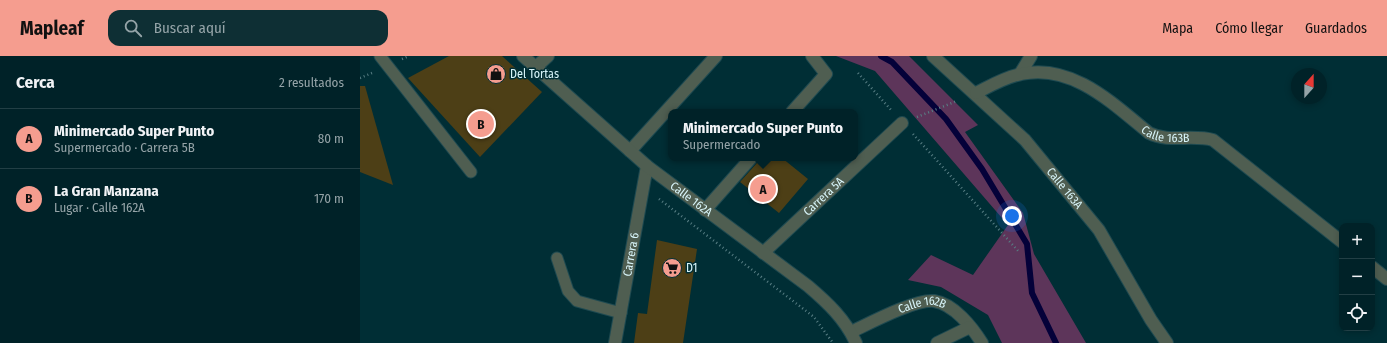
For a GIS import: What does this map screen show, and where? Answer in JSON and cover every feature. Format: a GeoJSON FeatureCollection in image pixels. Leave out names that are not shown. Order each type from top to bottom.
{"type":"FeatureCollection","features":[{"type":"Feature","properties":{"kind":"street","name":"Calle 162A"},"geometry":{"type":"LineString","coordinates":[[523,56],[647,166],[829,304],[843,319],[856,343]]}},
{"type":"Feature","properties":{"kind":"street"},"geometry":{"type":"LineString","coordinates":[[536,67],[548,56]]}},
{"type":"Feature","properties":{"kind":"street"},"geometry":{"type":"LineString","coordinates":[[630,151],[716,56]]}},
{"type":"Feature","properties":{"kind":"street"},"geometry":{"type":"LineString","coordinates":[[795,109],[826,74],[812,56]]}},
{"type":"Feature","properties":{"kind":"street","name":"Calle 163A"},"geometry":{"type":"LineString","coordinates":[[933,56],[976,93],[1025,140],[1099,230],[1151,320],[1167,343]]}},
{"type":"Feature","properties":{"kind":"street"},"geometry":{"type":"LineString","coordinates":[[1020,74],[1031,56]]}},
{"type":"Feature","properties":{"kind":"street","name":"Calle 163B"},"geometry":{"type":"LineString","coordinates":[[976,93],[1020,74],[1036,72],[1067,76],[1092,89],[1149,133],[1157,137],[1201,136],[1213,140],[1339,240]]}},
{"type":"Feature","properties":{"kind":"street","name":"Carrera 5A"},"geometry":{"type":"LineString","coordinates":[[763,253],[902,123]]}},
{"type":"Feature","properties":{"kind":"street"},"geometry":{"type":"LineString","coordinates":[[705,210],[748,161]]}},
{"type":"Feature","properties":{"kind":"street","name":"Carrera 6"},"geometry":{"type":"LineString","coordinates":[[615,343],[647,166]]}},
{"type":"Feature","properties":{"kind":"street"},"geometry":{"type":"LineString","coordinates":[[1375,269],[1387,279]]}},
{"type":"Feature","properties":{"kind":"street","name":"Calle 162B"},"geometry":{"type":"LineString","coordinates":[[851,332],[918,302],[934,301],[951,307],[970,327],[982,343]]}},
{"type":"Feature","properties":{"kind":"street"},"geometry":{"type":"LineString","coordinates":[[937,343],[970,327]]}},
{"type":"Feature","properties":{"kind":"lane"},"geometry":{"type":"LineString","coordinates":[[380,56],[471,172]]}},
{"type":"Feature","properties":{"kind":"lane"},"geometry":{"type":"LineString","coordinates":[[557,258],[568,291],[577,301],[621,313]]}},
{"type":"Feature","properties":{"kind":"path"},"geometry":{"type":"LineString","coordinates":[[858,73],[1020,253]]}},
{"type":"Feature","properties":{"kind":"path"},"geometry":{"type":"LineString","coordinates":[[923,114],[951,103]]}},
{"type":"Feature","properties":{"kind":"path"},"geometry":{"type":"LineString","coordinates":[[643,189],[814,317],[833,343]]}},
{"type":"Feature","properties":{"kind":"shaded area"},"geometry":{"type":"Polygon","coordinates":[[[836,56],[909,56],[978,125],[965,132],[1023,213],[1034,254],[1086,343],[1002,343],[988,315],[941,287],[908,280],[931,255],[973,275],[1008,225],[875,71],[836,56]]]}},
{"type":"Feature","properties":{"kind":"building"},"geometry":{"type":"Polygon","coordinates":[[[449,56],[502,56],[542,92],[480,157],[408,78],[449,56]]]}},
{"type":"Feature","properties":{"kind":"building"},"geometry":{"type":"Polygon","coordinates":[[[360,86],[365,86],[393,185],[360,172],[360,86]]]}},
{"type":"Feature","properties":{"kind":"building"},"geometry":{"type":"Polygon","coordinates":[[[757,161],[786,161],[808,179],[779,213],[740,182],[757,161]]]}},
{"type":"Feature","properties":{"kind":"building"},"geometry":{"type":"Polygon","coordinates":[[[657,240],[697,249],[683,343],[634,343],[638,313],[647,314],[657,240]]]}},
{"type":"Feature","properties":{"kind":"waterway"},"geometry":{"type":"LineString","coordinates":[[881,56],[892,62],[946,119],[982,169],[1027,244],[1032,293],[1056,343]]}},
{"type":"Feature","properties":{"kind":"place","name":"Del Tortas"},"geometry":{"type":"Point","coordinates":[496,74]}},
{"type":"Feature","properties":{"kind":"place","name":"La Gran Manzana"},"geometry":{"type":"Point","coordinates":[481,124]}},
{"type":"Feature","properties":{"kind":"place","name":"Minimercado Super Punto"},"geometry":{"type":"Point","coordinates":[763,189]}},
{"type":"Feature","properties":{"kind":"place","name":"D1"},"geometry":{"type":"Point","coordinates":[672,268]}}]}
